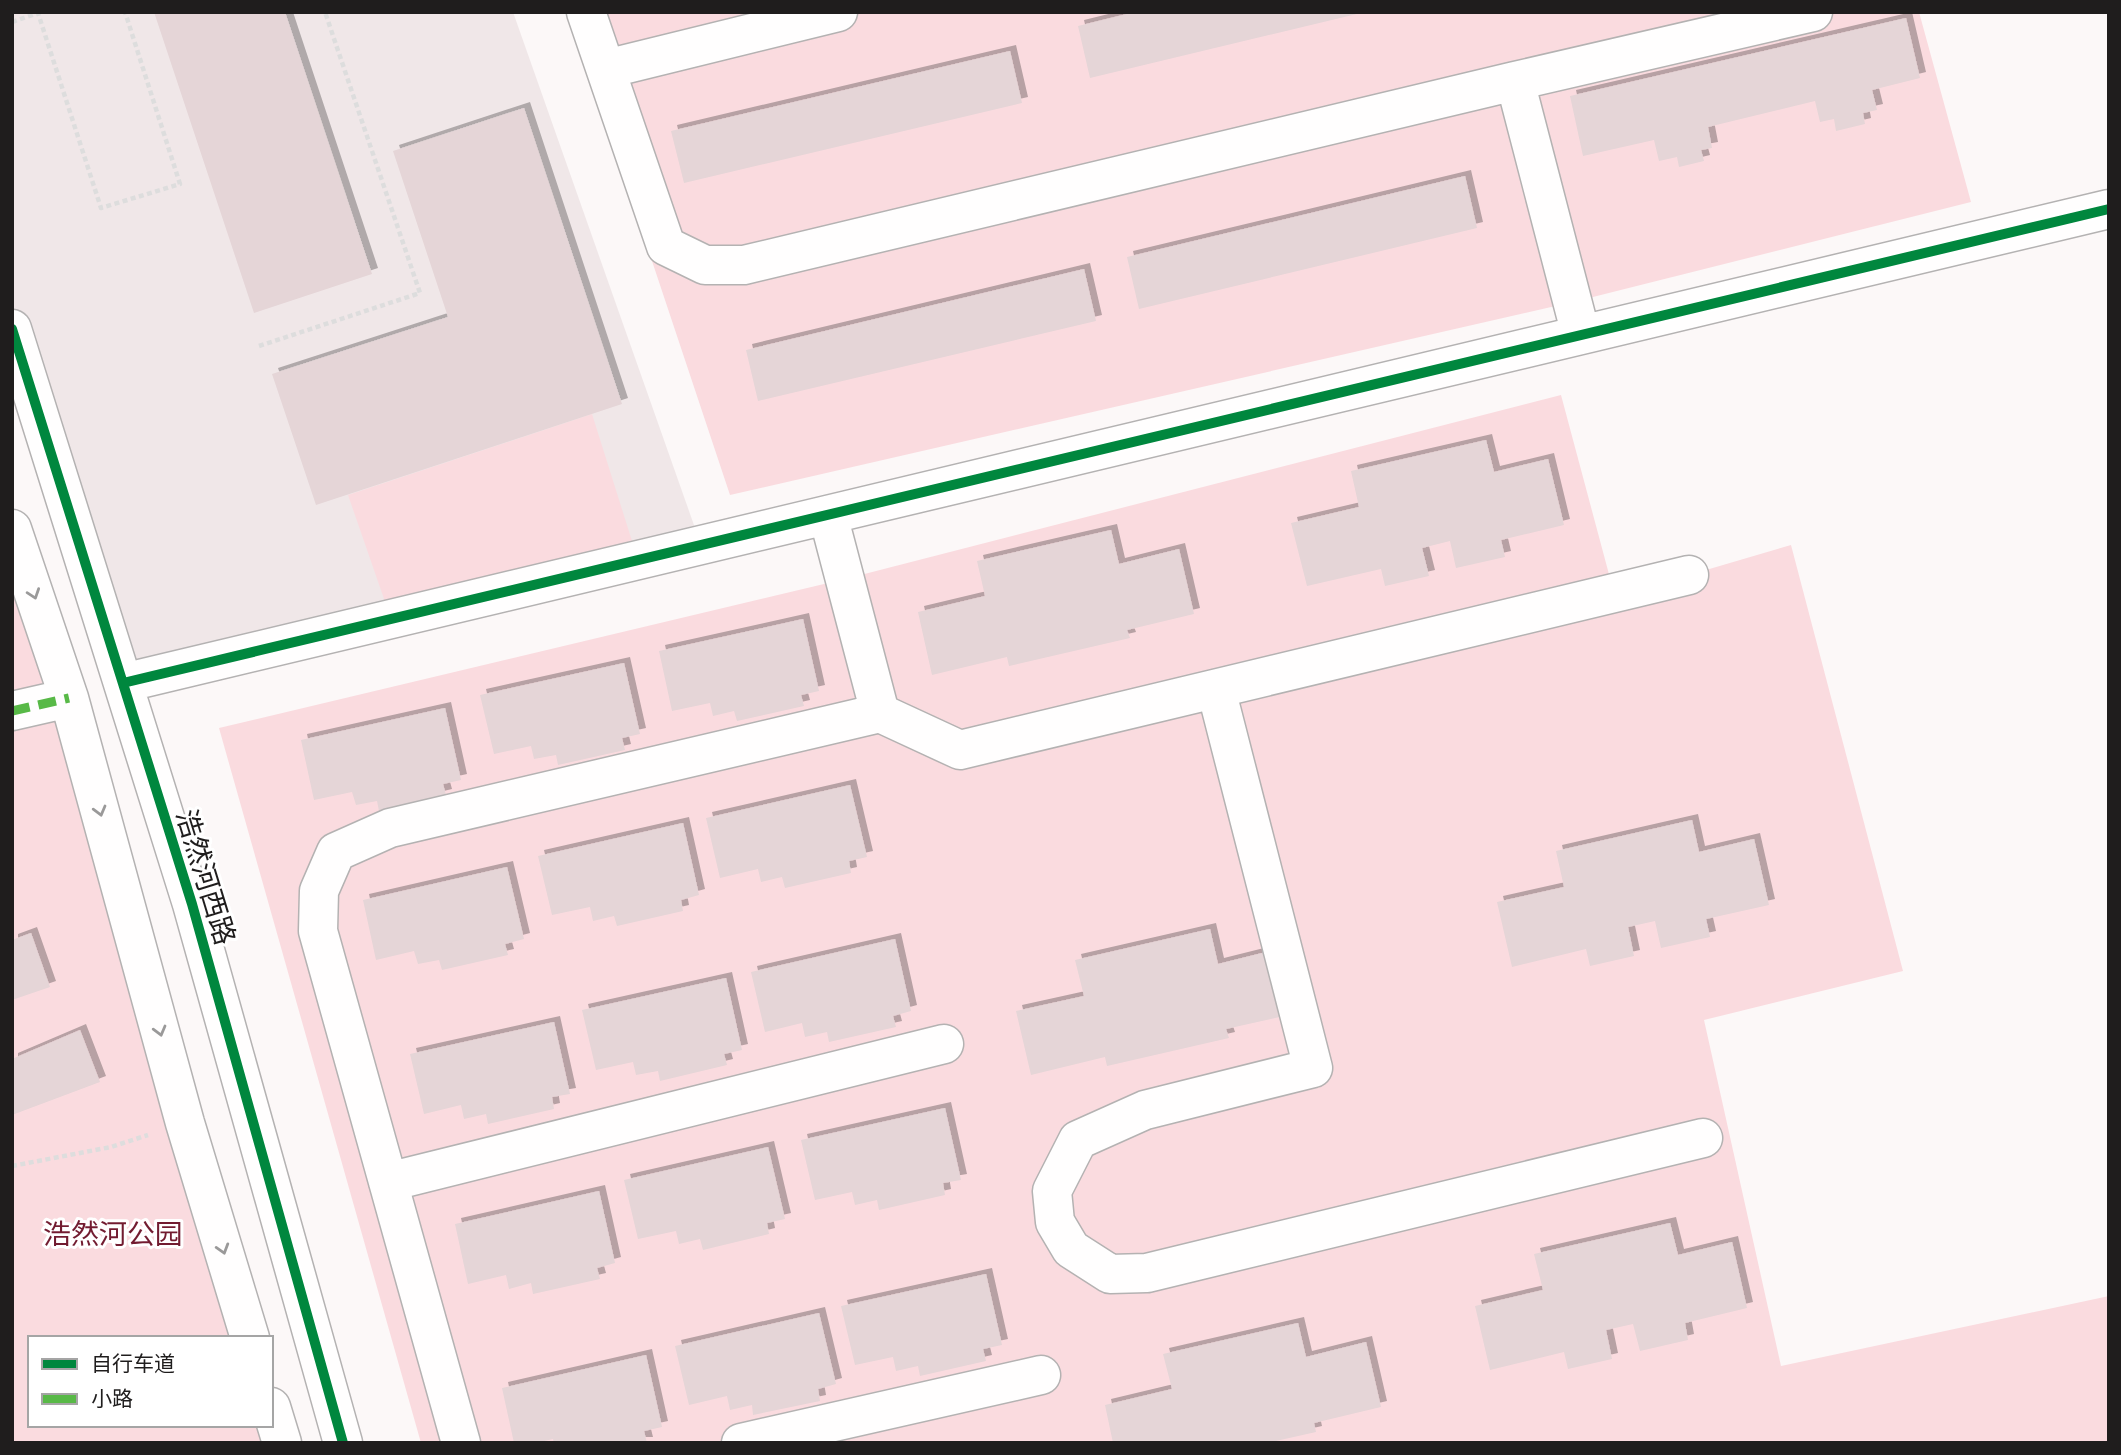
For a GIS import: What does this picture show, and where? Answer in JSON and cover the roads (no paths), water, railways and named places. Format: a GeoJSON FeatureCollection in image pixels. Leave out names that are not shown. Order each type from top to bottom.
{"type":"FeatureCollection","features":[{"type":"Feature","properties":{"kind":"street"},"geometry":{"type":"LineString","coordinates":[[586,12],[666,246],[705,265],[744,265],[1813,12]]}},
{"type":"Feature","properties":{"kind":"street"},"geometry":{"type":"LineString","coordinates":[[606,69],[838,12]]}},
{"type":"Feature","properties":{"kind":"street"},"geometry":{"type":"LineString","coordinates":[[1515,81],[1581,335]]}},
{"type":"Feature","properties":{"kind":"street"},"geometry":{"type":"LineString","coordinates":[[123,683],[2109,209]]}},
{"type":"Feature","properties":{"kind":"street","name":"浩然河西路"},"geometry":{"type":"LineString","coordinates":[[12,329],[192,904],[343,1443]]}},
{"type":"Feature","properties":{"kind":"street"},"geometry":{"type":"LineString","coordinates":[[828,514],[880,713]]}},
{"type":"Feature","properties":{"kind":"street"},"geometry":{"type":"LineString","coordinates":[[12,529],[69,698],[185,1123],[249,1336]]}},
{"type":"Feature","properties":{"kind":"street"},"geometry":{"type":"LineString","coordinates":[[461,1443],[318,931],[319,891],[336,852],[390,828],[880,713],[960,750],[1689,575]]}},
{"type":"Feature","properties":{"kind":"street"},"geometry":{"type":"LineString","coordinates":[[1216,689],[1313,1068],[1145,1110],[1078,1140],[1052,1191],[1055,1222],[1071,1249],[1110,1274],[1147,1273],[1703,1138]]}},
{"type":"Feature","properties":{"kind":"street"},"geometry":{"type":"LineString","coordinates":[[12,711],[69,698]]}},
{"type":"Feature","properties":{"kind":"street"},"geometry":{"type":"LineString","coordinates":[[388,1182],[944,1044]]}},
{"type":"Feature","properties":{"kind":"street"},"geometry":{"type":"LineString","coordinates":[[741,1443],[1041,1375]]}},
{"type":"Feature","properties":{"kind":"street"},"geometry":{"type":"LineString","coordinates":[[273,1414],[282,1443]]}},
{"type":"Feature","properties":{"kind":"park label","name":"浩然河公园"},"geometry":{"type":"Point","coordinates":[113,1234]}}]}
